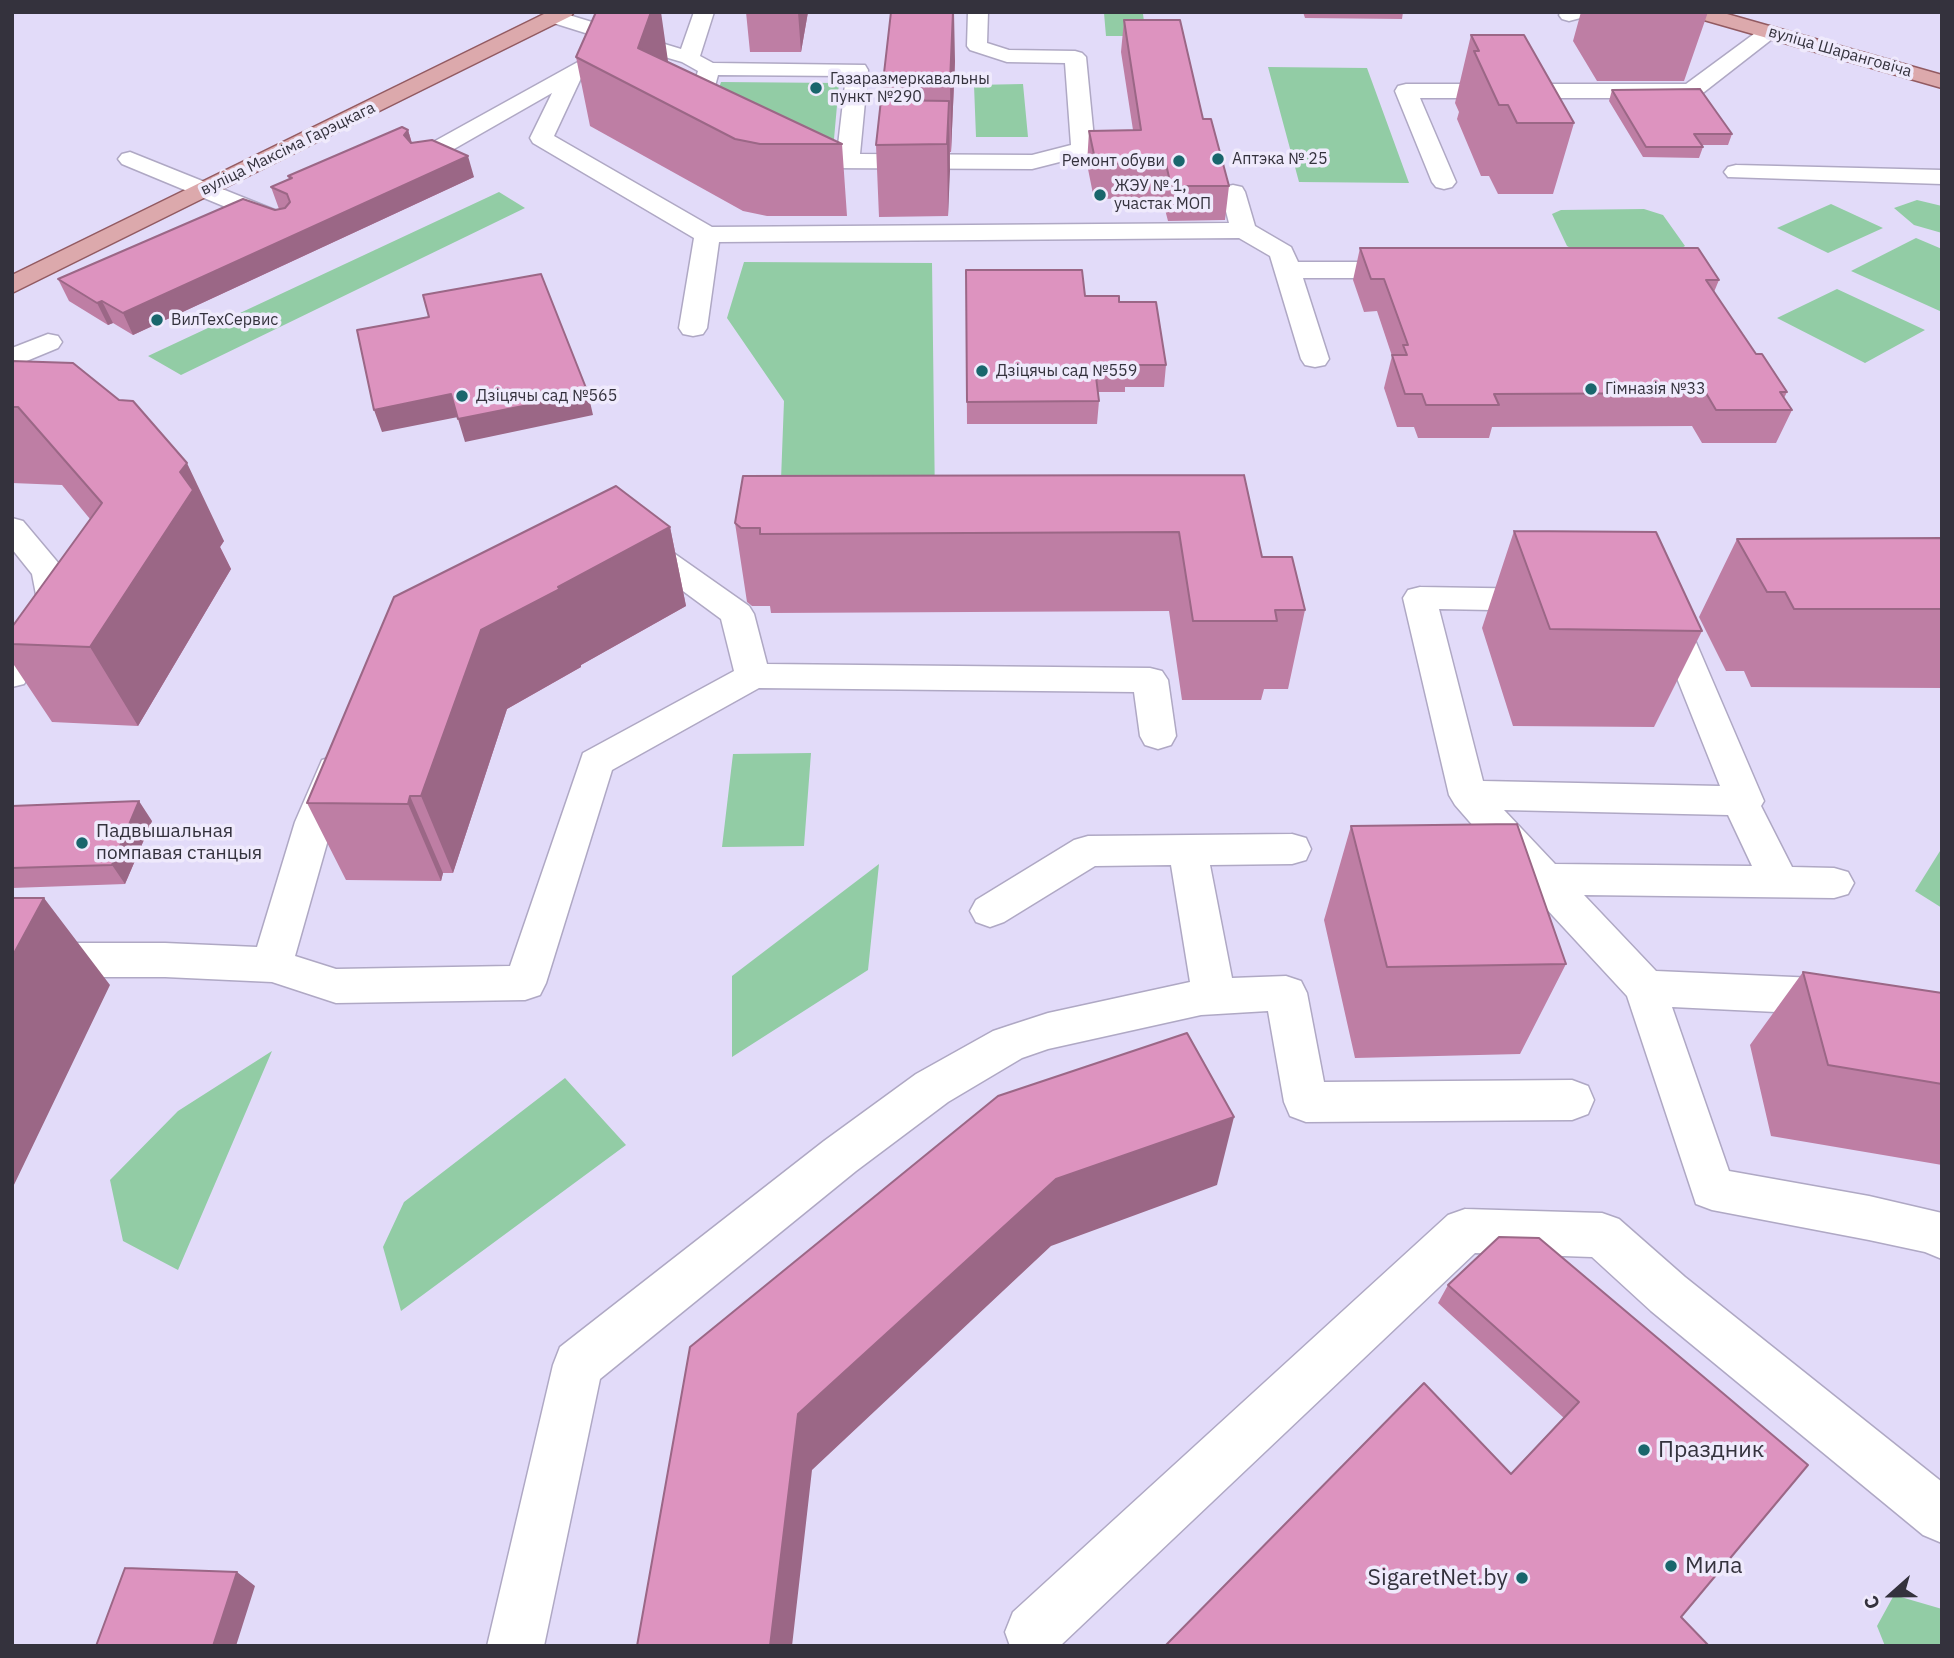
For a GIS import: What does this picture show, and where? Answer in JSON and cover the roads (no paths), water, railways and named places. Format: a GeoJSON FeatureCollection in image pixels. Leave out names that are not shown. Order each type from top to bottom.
{"type":"FeatureCollection","features":[{"type":"Feature","properties":{"kind":"main road","name":"вуліца Шаранговіча"},"geometry":{"type":"LineString","coordinates":[[1697,12],[1942,82]]}},
{"type":"Feature","properties":{"kind":"main road","name":"вуліца Максіма Гарэцкага"},"geometry":{"type":"LineString","coordinates":[[12,285],[559,15]]}},
{"type":"Feature","properties":{"kind":"lane"},"geometry":{"type":"LineString","coordinates":[[689,58],[704,12]]}},
{"type":"Feature","properties":{"kind":"lane"},"geometry":{"type":"LineString","coordinates":[[776,146],[798,158],[848,161],[1032,162],[1083,149],[1075,57],[1007,56],[977,46],[978,12]]}},
{"type":"Feature","properties":{"kind":"lane"},"geometry":{"type":"LineString","coordinates":[[559,15],[689,58],[709,69],[857,70],[848,161]]}},
{"type":"Feature","properties":{"kind":"lane"},"geometry":{"type":"LineString","coordinates":[[1444,182],[1406,91],[1690,91],[1769,32]]}},
{"type":"Feature","properties":{"kind":"lane"},"geometry":{"type":"LineString","coordinates":[[425,156],[634,40]]}},
{"type":"Feature","properties":{"kind":"lane"},"geometry":{"type":"LineString","coordinates":[[709,69],[699,103],[743,129]]}},
{"type":"Feature","properties":{"kind":"lane"},"geometry":{"type":"LineString","coordinates":[[573,72],[541,138],[706,234],[1244,230],[1282,252],[1315,359]]}},
{"type":"Feature","properties":{"kind":"lane"},"geometry":{"type":"LineString","coordinates":[[130,159],[283,222]]}},
{"type":"Feature","properties":{"kind":"lane"},"geometry":{"type":"LineString","coordinates":[[1736,172],[1942,177]]}},
{"type":"Feature","properties":{"kind":"lane"},"geometry":{"type":"LineString","coordinates":[[1233,192],[1244,230]]}},
{"type":"Feature","properties":{"kind":"lane"},"geometry":{"type":"LineString","coordinates":[[693,327],[706,234]]}},
{"type":"Feature","properties":{"kind":"lane"},"geometry":{"type":"LineString","coordinates":[[1287,270],[1428,270]]}},
{"type":"Feature","properties":{"kind":"lane"},"geometry":{"type":"LineString","coordinates":[[12,359],[48,342]]}},
{"type":"Feature","properties":{"kind":"lane"},"geometry":{"type":"LineString","coordinates":[[12,528],[48,572],[56,611],[12,675]]}},
{"type":"Feature","properties":{"kind":"lane"},"geometry":{"type":"LineString","coordinates":[[605,554],[634,540],[737,614],[753,676]]}},
{"type":"Feature","properties":{"kind":"lane"},"geometry":{"type":"LineString","coordinates":[[1582,601],[1420,598],[1468,795],[1645,988],[1712,1189],[1869,1218],[1937,1233],[1942,1237]]}},
{"type":"Feature","properties":{"kind":"lane"},"geometry":{"type":"LineString","coordinates":[[1468,795],[1745,801],[1663,603],[1636,602]]}},
{"type":"Feature","properties":{"kind":"lane"},"geometry":{"type":"LineString","coordinates":[[12,960],[165,960],[272,965],[336,986],[525,983],[596,762],[753,676],[1150,680],[1158,736]]}},
{"type":"Feature","properties":{"kind":"lane"},"geometry":{"type":"LineString","coordinates":[[272,965],[314,822],[347,741]]}},
{"type":"Feature","properties":{"kind":"lane"},"geometry":{"type":"LineString","coordinates":[[1740,801],[1780,883]]}},
{"type":"Feature","properties":{"kind":"lane"},"geometry":{"type":"LineString","coordinates":[[990,911],[1088,851],[1292,849]]}},
{"type":"Feature","properties":{"kind":"lane"},"geometry":{"type":"LineString","coordinates":[[1188,850],[1214,996]]}},
{"type":"Feature","properties":{"kind":"lane"},"geometry":{"type":"LineString","coordinates":[[1543,879],[1834,883]]}},
{"type":"Feature","properties":{"kind":"lane"},"geometry":{"type":"LineString","coordinates":[[1645,988],[1880,999]]}},
{"type":"Feature","properties":{"kind":"lane"},"geometry":{"type":"LineString","coordinates":[[515,1646],[578,1365],[840,1156],[943,1081],[1008,1044],[1048,1031],[1214,996],[1286,993],[1306,1102],[1572,1100]]}},
{"type":"Feature","properties":{"kind":"lane"},"geometry":{"type":"LineString","coordinates":[[1033,1632],[1465,1231],[1602,1235],[1668,1294],[1942,1516]]}},
{"type":"Feature","properties":{"kind":"place","name":"Газаразмеркавальны пункт №290"},"geometry":{"type":"Point","coordinates":[816,88]}},
{"type":"Feature","properties":{"kind":"place","name":"Аптэка № 25"},"geometry":{"type":"Point","coordinates":[1218,159]}},
{"type":"Feature","properties":{"kind":"place","name":"Ремонт обуви"},"geometry":{"type":"Point","coordinates":[1179,161]}},
{"type":"Feature","properties":{"kind":"place","name":"ЖЭУ № 1, участак МОП"},"geometry":{"type":"Point","coordinates":[1100,195]}},
{"type":"Feature","properties":{"kind":"place","name":"ВилТехСервис"},"geometry":{"type":"Point","coordinates":[157,320]}},
{"type":"Feature","properties":{"kind":"place","name":"Дзіцячы сад №559"},"geometry":{"type":"Point","coordinates":[982,371]}},
{"type":"Feature","properties":{"kind":"place","name":"Гімназія №33"},"geometry":{"type":"Point","coordinates":[1591,389]}},
{"type":"Feature","properties":{"kind":"place","name":"Дзіцячы сад №565"},"geometry":{"type":"Point","coordinates":[462,396]}},
{"type":"Feature","properties":{"kind":"place","name":"Падвышальная помпавая станцыя"},"geometry":{"type":"Point","coordinates":[82,843]}},
{"type":"Feature","properties":{"kind":"place","name":"Праздник"},"geometry":{"type":"Point","coordinates":[1644,1450]}},
{"type":"Feature","properties":{"kind":"place","name":"Мила"},"geometry":{"type":"Point","coordinates":[1671,1566]}},
{"type":"Feature","properties":{"kind":"place","name":"SigaretNet.by"},"geometry":{"type":"Point","coordinates":[1522,1578]}}]}
